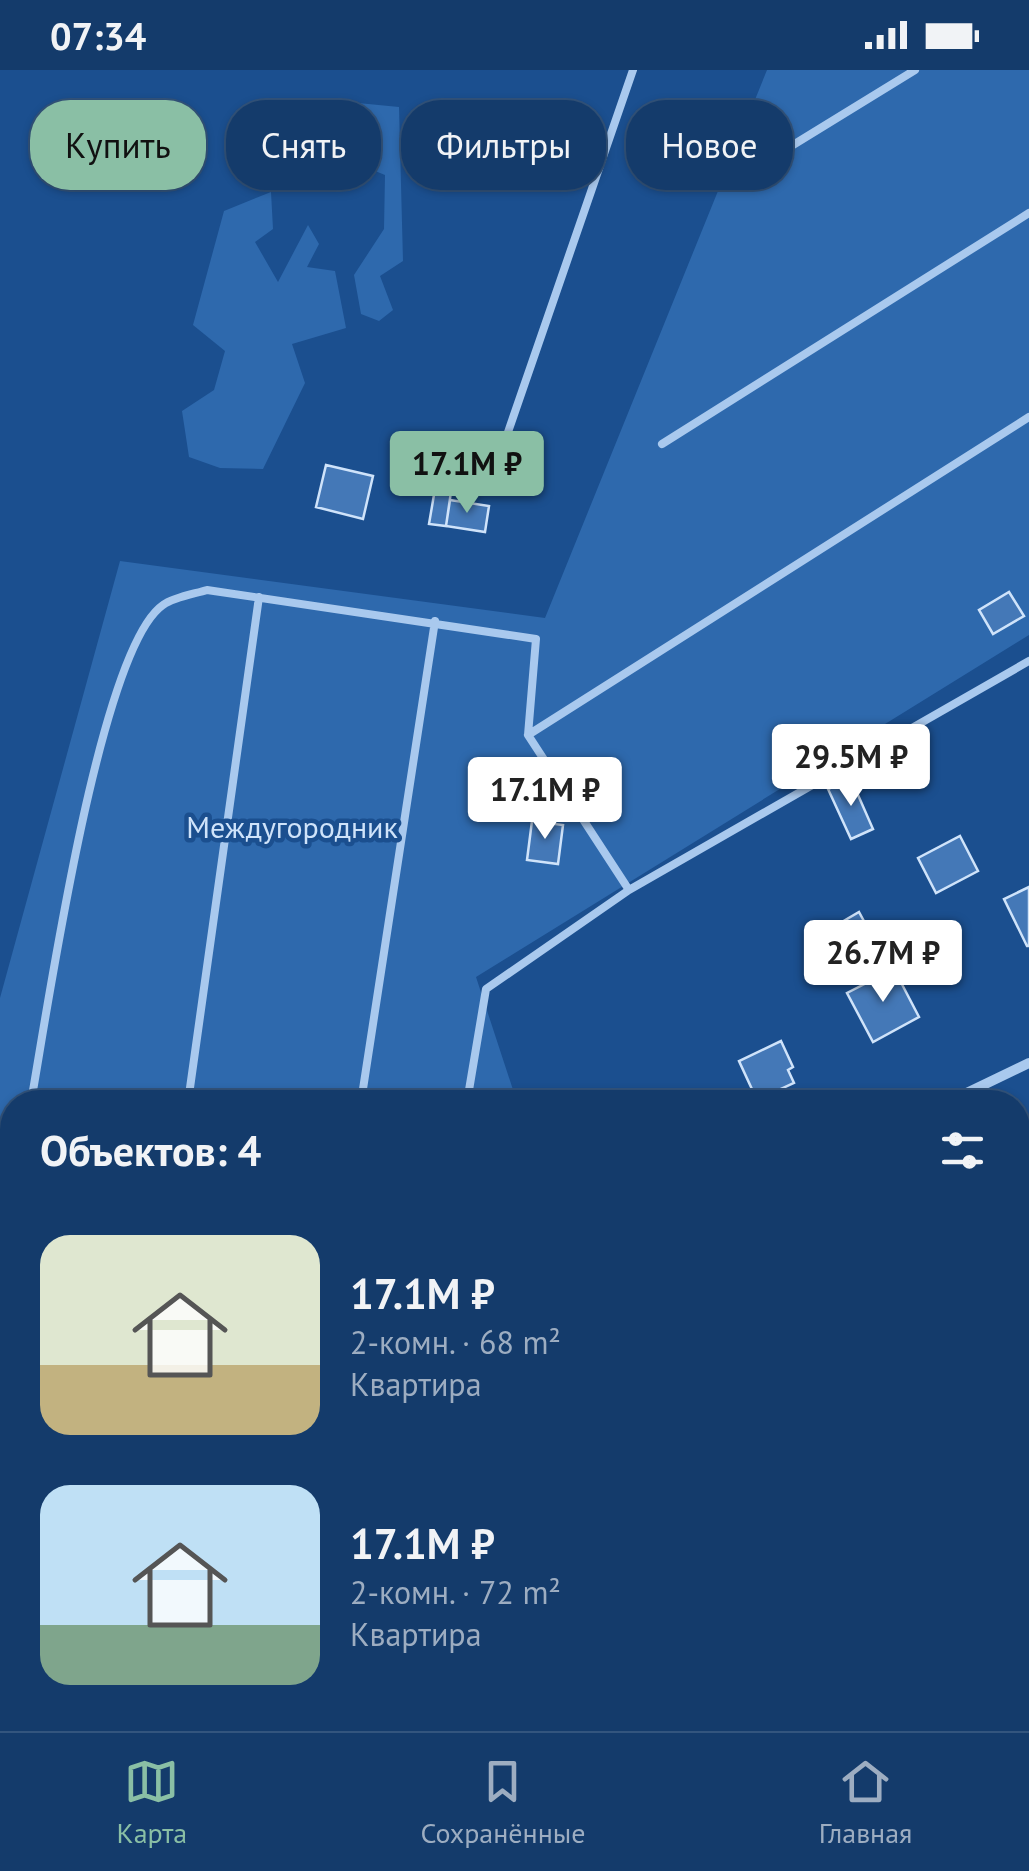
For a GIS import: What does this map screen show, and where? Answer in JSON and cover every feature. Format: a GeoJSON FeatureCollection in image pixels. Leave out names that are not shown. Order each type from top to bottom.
{"type":"FeatureCollection","features":[{"type":"Feature","properties":{"kind":"street"},"geometry":{"type":"LineString","coordinates":[[973,1090],[1029,1063]]}},
{"type":"Feature","properties":{"kind":"lane"},"geometry":{"type":"LineString","coordinates":[[507,435],[632,70]]}},
{"type":"Feature","properties":{"kind":"lane"},"geometry":{"type":"LineString","coordinates":[[793,146],[916,70]]}},
{"type":"Feature","properties":{"kind":"lane"},"geometry":{"type":"LineString","coordinates":[[662,444],[1029,212]]}},
{"type":"Feature","properties":{"kind":"lane"},"geometry":{"type":"LineString","coordinates":[[528,735],[1029,418]]}},
{"type":"Feature","properties":{"kind":"lane"},"geometry":{"type":"LineString","coordinates":[[32,1090],[90,776],[140,634],[163,605],[206,590],[536,639],[528,735],[629,890]]}},
{"type":"Feature","properties":{"kind":"lane"},"geometry":{"type":"LineString","coordinates":[[190,1090],[259,597]]}},
{"type":"Feature","properties":{"kind":"lane"},"geometry":{"type":"LineString","coordinates":[[363,1090],[435,622]]}},
{"type":"Feature","properties":{"kind":"lane"},"geometry":{"type":"LineString","coordinates":[[469,1090],[486,990],[629,890],[1029,660]]}},
{"type":"Feature","properties":{"kind":"green space","name":"Междугородник"},"geometry":{"type":"Polygon","coordinates":[[[767,70],[1029,70],[1029,635],[476,977],[513,1090],[0,1090],[0,998],[120,561],[545,618],[718,190],[793,190],[793,100],[755,100],[767,70]]]}},
{"type":"Feature","properties":{"kind":"green space"},"geometry":{"type":"Polygon","coordinates":[[[381,105],[399,107],[403,261],[380,276],[393,310],[379,321],[361,314],[354,275],[384,229],[385,175],[381,173],[381,105]]]}},
{"type":"Feature","properties":{"kind":"green space"},"geometry":{"type":"Polygon","coordinates":[[[271,192],[273,229],[255,242],[278,282],[308,225],[319,244],[307,267],[335,271],[346,328],[292,344],[305,383],[263,469],[220,468],[189,457],[182,411],[214,390],[225,351],[193,325],[224,211],[271,192]]]}},
{"type":"Feature","properties":{"kind":"building"},"geometry":{"type":"Polygon","coordinates":[[[326,465],[373,476],[363,519],[316,507],[326,465]]]}},
{"type":"Feature","properties":{"kind":"building"},"geometry":{"type":"Polygon","coordinates":[[[436,483],[452,485],[446,526],[429,524],[436,483]]]}},
{"type":"Feature","properties":{"kind":"building"},"geometry":{"type":"Polygon","coordinates":[[[450,500],[489,506],[485,532],[446,526],[450,500]]]}},
{"type":"Feature","properties":{"kind":"building"},"geometry":{"type":"Polygon","coordinates":[[[1009,592],[1024,616],[993,634],[979,610],[1009,592]]]}},
{"type":"Feature","properties":{"kind":"building"},"geometry":{"type":"Polygon","coordinates":[[[851,779],[873,829],[851,839],[828,789],[851,779]]]}},
{"type":"Feature","properties":{"kind":"building"},"geometry":{"type":"Polygon","coordinates":[[[532,821],[563,825],[558,864],[527,860],[532,821]]]}},
{"type":"Feature","properties":{"kind":"building"},"geometry":{"type":"Polygon","coordinates":[[[960,836],[978,871],[936,893],[918,858],[960,836]]]}},
{"type":"Feature","properties":{"kind":"building"},"geometry":{"type":"Polygon","coordinates":[[[1029,887],[1029,946],[1027,946],[1004,899],[1029,887]]]}},
{"type":"Feature","properties":{"kind":"building"},"geometry":{"type":"Polygon","coordinates":[[[859,912],[878,947],[861,956],[842,922],[859,912]]]}},
{"type":"Feature","properties":{"kind":"building"},"geometry":{"type":"Polygon","coordinates":[[[926,927],[943,962],[916,975],[898,941],[926,927]]]}},
{"type":"Feature","properties":{"kind":"building"},"geometry":{"type":"Polygon","coordinates":[[[894,969],[919,1017],[873,1042],[847,993],[894,969]]]}},
{"type":"Feature","properties":{"kind":"building"},"geometry":{"type":"Polygon","coordinates":[[[781,1041],[793,1067],[788,1070],[794,1083],[779,1090],[752,1090],[739,1061],[781,1041]]]}}]}
